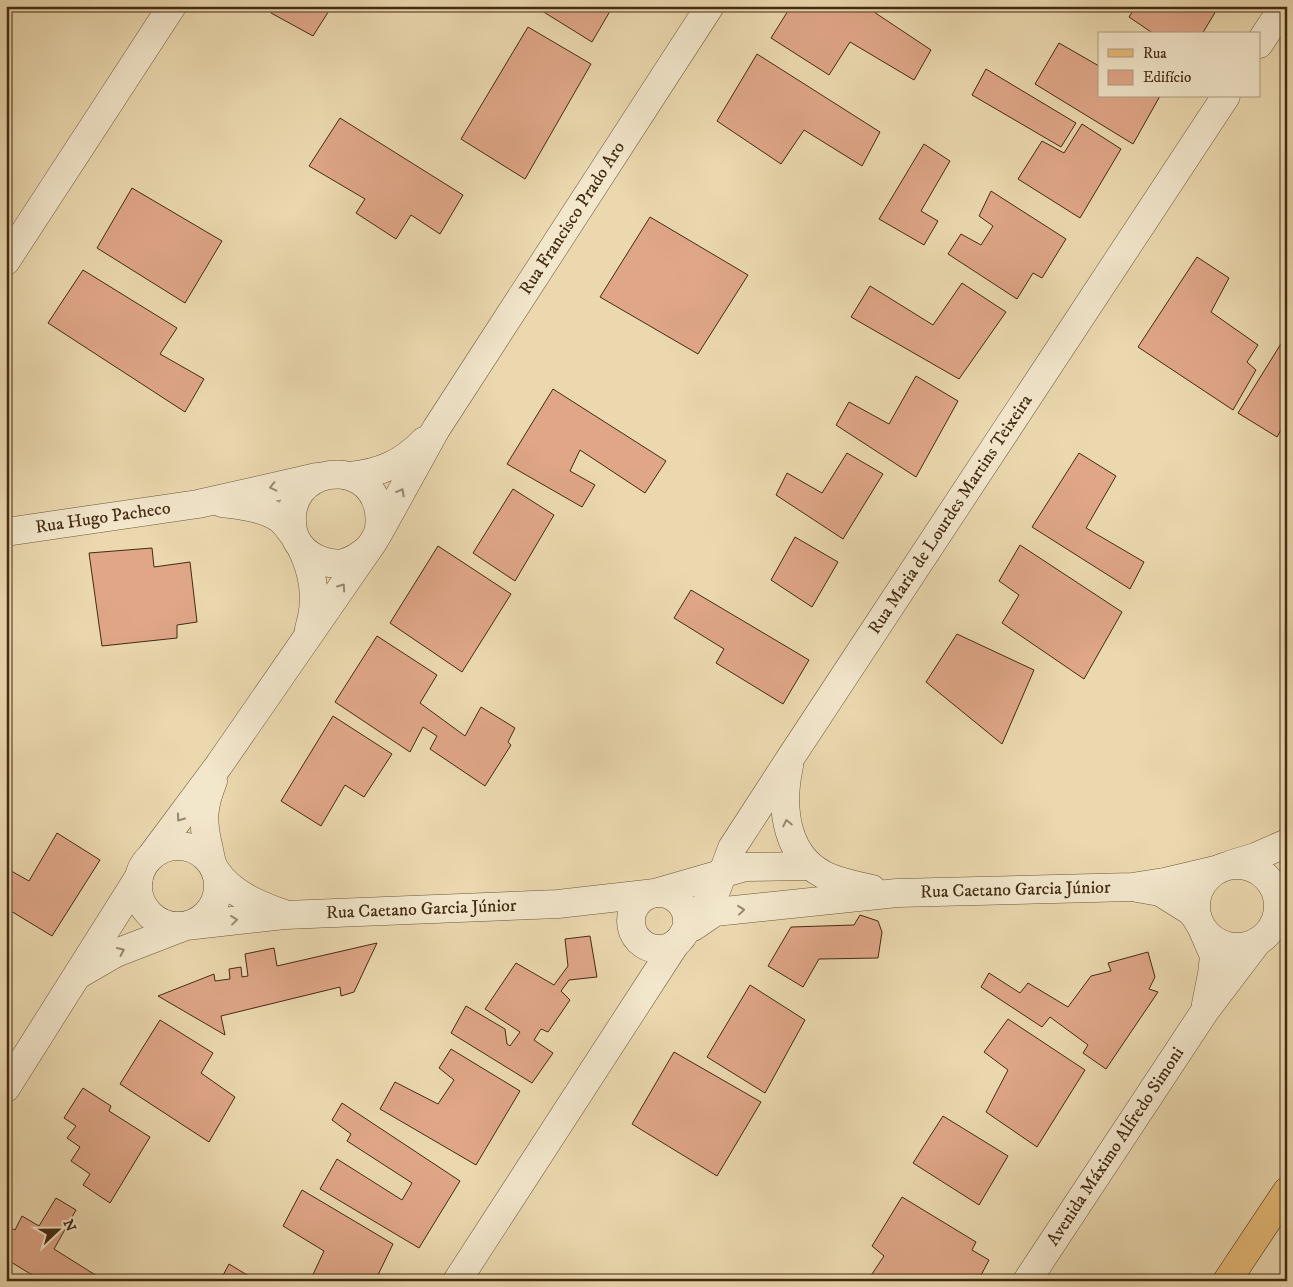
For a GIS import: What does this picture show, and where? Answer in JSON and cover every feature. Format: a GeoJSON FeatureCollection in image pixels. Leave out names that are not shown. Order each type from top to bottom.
{"type":"FeatureCollection","features":[{"type":"Feature","properties":{"kind":"main road"},"geometry":{"type":"LineString","coordinates":[[1227,1281],[1287,1191]]}},
{"type":"Feature","properties":{"kind":"street"},"geometry":{"type":"LineString","coordinates":[[6,261],[172,6]]}},
{"type":"Feature","properties":{"kind":"street","name":"Rua Francisco Prado Aro"},"geometry":{"type":"LineString","coordinates":[[6,1088],[146,866],[219,765],[373,542],[436,430],[710,6]]}},
{"type":"Feature","properties":{"kind":"street"},"geometry":{"type":"LineString","coordinates":[[1260,42],[1284,6]]}},
{"type":"Feature","properties":{"kind":"street","name":"Rua Maria de Lourdes Martins Teixeira"},"geometry":{"type":"LineString","coordinates":[[457,1281],[679,940],[716,891],[732,848],[791,757],[1225,98]]}},
{"type":"Feature","properties":{"kind":"street","name":"Rua Francisco Prado Aro"},"geometry":{"type":"LineString","coordinates":[[349,476],[368,473],[399,463],[414,452],[436,430]]}},
{"type":"Feature","properties":{"kind":"street"},"geometry":{"type":"LineString","coordinates":[[335,474],[349,476],[362,482],[372,492],[378,505],[380,520],[373,542],[357,558],[343,563],[327,563],[313,558],[297,541],[291,519],[292,505],[298,492],[308,482],[321,476],[335,474]]}},
{"type":"Feature","properties":{"kind":"street","name":"Rua Hugo Pacheco"},"geometry":{"type":"LineString","coordinates":[[6,532],[198,504],[321,476]]}},
{"type":"Feature","properties":{"kind":"street","name":"Rua Hugo Pacheco"},"geometry":{"type":"LineString","coordinates":[[198,504],[224,503],[257,509],[279,519],[297,541]]}},
{"type":"Feature","properties":{"kind":"street","name":"Rua Francisco Prado Aro"},"geometry":{"type":"LineString","coordinates":[[297,541],[309,563],[314,583],[314,604],[310,627],[303,641]]}},
{"type":"Feature","properties":{"kind":"street","name":"Rua Caetano Garcia Júnior"},"geometry":{"type":"LineString","coordinates":[[791,757],[784,796],[786,816],[794,845],[801,856],[810,866],[830,878],[855,886],[897,893]]}},
{"type":"Feature","properties":{"kind":"street","name":"Rua Francisco Prado Aro"},"geometry":{"type":"LineString","coordinates":[[215,870],[204,828],[204,812],[208,793],[219,765]]}},
{"type":"Feature","properties":{"kind":"street"},"geometry":{"type":"LineString","coordinates":[[1226,867],[1244,865],[1256,869],[1266,876],[1274,886],[1278,898],[1282,902],[1275,923],[1268,933],[1258,941],[1247,946],[1234,947],[1221,943],[1210,936],[1201,926],[1197,913],[1200,887],[1208,876],[1226,867],[1287,843]]}},
{"type":"Feature","properties":{"kind":"street"},"geometry":{"type":"LineString","coordinates":[[175,846],[187,847],[199,852],[209,860],[215,870],[218,891],[211,909],[204,917],[186,926],[166,925],[156,920],[141,903],[138,890],[146,866],[163,849],[175,846]]}},
{"type":"Feature","properties":{"kind":"street","name":"Rua Caetano Garcia Júnior"},"geometry":{"type":"LineString","coordinates":[[186,926],[285,915],[558,904],[655,893],[745,867],[810,866]]}},
{"type":"Feature","properties":{"kind":"street","name":"Rua Caetano Garcia Júnior"},"geometry":{"type":"LineString","coordinates":[[679,940],[706,917],[715,912],[897,893],[1132,887],[1226,867]]}},
{"type":"Feature","properties":{"kind":"street","name":"Rua Caetano Garcia Júnior"},"geometry":{"type":"LineString","coordinates":[[215,870],[232,888],[244,896],[285,915]]}},
{"type":"Feature","properties":{"kind":"street","name":"Rua Caetano Garcia Júnior"},"geometry":{"type":"LineString","coordinates":[[1132,887],[1160,892],[1192,912],[1201,926]]}},
{"type":"Feature","properties":{"kind":"street"},"geometry":{"type":"LineString","coordinates":[[655,893],[673,896],[685,910],[686,928],[679,940],[668,948],[650,948],[634,933],[631,919],[633,910],[638,902],[646,896],[655,893]]}},
{"type":"Feature","properties":{"kind":"street","name":"Rua Caetano Garcia Júnior"},"geometry":{"type":"LineString","coordinates":[[558,904],[614,916],[634,933]]}},
{"type":"Feature","properties":{"kind":"street","name":"Rua Francisco Prado Aro"},"geometry":{"type":"LineString","coordinates":[[78,975],[116,953],[186,926]]}},
{"type":"Feature","properties":{"kind":"street","name":"Avenida Máximo Alfredo Simoni"},"geometry":{"type":"LineString","coordinates":[[1201,926],[1214,956],[1204,1011]]}},
{"type":"Feature","properties":{"kind":"street","name":"Rua Maria de Lourdes Martins Teixeira"},"geometry":{"type":"LineString","coordinates":[[627,1019],[638,979],[639,957],[634,933]]}},
{"type":"Feature","properties":{"kind":"street","name":"Avenida Máximo Alfredo Simoni"},"geometry":{"type":"LineString","coordinates":[[1027,1281],[1204,1011],[1258,941]]}},
{"type":"Feature","properties":{"kind":"building"},"geometry":{"type":"Polygon","coordinates":[[[275,6],[332,6],[313,36],[271,13],[275,6]]]}},
{"type":"Feature","properties":{"kind":"building"},"geometry":{"type":"Polygon","coordinates":[[[534,6],[613,6],[592,42],[534,6]]]}},
{"type":"Feature","properties":{"kind":"building"},"geometry":{"type":"Polygon","coordinates":[[[791,6],[865,6],[931,50],[914,80],[850,42],[829,75],[771,38],[791,6]]]}},
{"type":"Feature","properties":{"kind":"building"},"geometry":{"type":"Polygon","coordinates":[[[1136,6],[1219,6],[1203,32],[1151,32],[1129,17],[1136,6]]]}},
{"type":"Feature","properties":{"kind":"building"},"geometry":{"type":"Polygon","coordinates":[[[528,27],[591,64],[525,179],[461,139],[528,27]]]}},
{"type":"Feature","properties":{"kind":"building"},"geometry":{"type":"Polygon","coordinates":[[[1059,43],[1098,65],[1098,98],[1159,98],[1133,144],[1035,84],[1059,43]]]}},
{"type":"Feature","properties":{"kind":"building"},"geometry":{"type":"Polygon","coordinates":[[[757,54],[880,132],[862,166],[804,130],[781,164],[717,121],[757,54]]]}},
{"type":"Feature","properties":{"kind":"building"},"geometry":{"type":"Polygon","coordinates":[[[986,69],[1076,123],[1061,147],[972,95],[986,69]]]}},
{"type":"Feature","properties":{"kind":"building"},"geometry":{"type":"Polygon","coordinates":[[[340,118],[463,195],[440,234],[411,215],[396,239],[356,213],[365,199],[309,166],[340,118]]]}},
{"type":"Feature","properties":{"kind":"building"},"geometry":{"type":"Polygon","coordinates":[[[1082,124],[1121,149],[1080,218],[1018,179],[1042,141],[1064,153],[1082,124]]]}},
{"type":"Feature","properties":{"kind":"building"},"geometry":{"type":"Polygon","coordinates":[[[924,144],[950,161],[921,211],[938,221],[924,245],[879,219],[924,144]]]}},
{"type":"Feature","properties":{"kind":"building"},"geometry":{"type":"Polygon","coordinates":[[[132,188],[222,241],[185,303],[97,248],[132,188]]]}},
{"type":"Feature","properties":{"kind":"building"},"geometry":{"type":"Polygon","coordinates":[[[991,191],[1066,239],[1042,278],[1033,273],[1017,299],[948,254],[961,234],[981,245],[993,226],[979,216],[991,191]]]}},
{"type":"Feature","properties":{"kind":"building"},"geometry":{"type":"Polygon","coordinates":[[[650,217],[748,275],[698,354],[600,297],[650,217]]]}},
{"type":"Feature","properties":{"kind":"building"},"geometry":{"type":"Polygon","coordinates":[[[1197,257],[1229,278],[1211,312],[1258,345],[1247,362],[1256,370],[1233,410],[1138,347],[1197,257]]]}},
{"type":"Feature","properties":{"kind":"building"},"geometry":{"type":"Polygon","coordinates":[[[83,270],[177,328],[160,354],[204,379],[185,412],[48,323],[83,270]]]}},
{"type":"Feature","properties":{"kind":"building"},"geometry":{"type":"Polygon","coordinates":[[[962,283],[1006,312],[959,379],[851,317],[870,286],[933,325],[962,283]]]}},
{"type":"Feature","properties":{"kind":"building"},"geometry":{"type":"Polygon","coordinates":[[[1287,334],[1287,419],[1277,437],[1238,413],[1287,334]]]}},
{"type":"Feature","properties":{"kind":"building"},"geometry":{"type":"Polygon","coordinates":[[[916,376],[958,401],[916,477],[836,425],[849,402],[889,424],[916,376]]]}},
{"type":"Feature","properties":{"kind":"building"},"geometry":{"type":"Polygon","coordinates":[[[553,389],[666,461],[645,493],[580,450],[570,471],[595,485],[582,507],[507,464],[553,389]]]}},
{"type":"Feature","properties":{"kind":"building"},"geometry":{"type":"Polygon","coordinates":[[[847,453],[883,474],[843,539],[776,495],[787,473],[822,493],[847,453]]]}},
{"type":"Feature","properties":{"kind":"building"},"geometry":{"type":"Polygon","coordinates":[[[1079,453],[1116,476],[1086,528],[1144,562],[1130,589],[1032,527],[1079,453]]]}},
{"type":"Feature","properties":{"kind":"building"},"geometry":{"type":"Polygon","coordinates":[[[513,489],[554,515],[515,581],[473,553],[513,489]]]}},
{"type":"Feature","properties":{"kind":"building"},"geometry":{"type":"Polygon","coordinates":[[[795,537],[838,562],[812,607],[771,580],[795,537]]]}},
{"type":"Feature","properties":{"kind":"building"},"geometry":{"type":"Polygon","coordinates":[[[1020,545],[1122,612],[1084,679],[1002,623],[1019,595],[999,581],[1020,545]]]}},
{"type":"Feature","properties":{"kind":"building"},"geometry":{"type":"Polygon","coordinates":[[[438,546],[511,594],[462,672],[390,623],[438,546]]]}},
{"type":"Feature","properties":{"kind":"building"},"geometry":{"type":"Polygon","coordinates":[[[152,548],[154,567],[190,562],[197,622],[177,625],[177,638],[102,646],[89,553],[152,548]]]}},
{"type":"Feature","properties":{"kind":"building"},"geometry":{"type":"Polygon","coordinates":[[[691,590],[809,660],[783,704],[716,663],[724,649],[674,618],[691,590]]]}},
{"type":"Feature","properties":{"kind":"building"},"geometry":{"type":"Polygon","coordinates":[[[957,634],[1034,670],[1002,744],[926,682],[957,634]]]}},
{"type":"Feature","properties":{"kind":"building"},"geometry":{"type":"Polygon","coordinates":[[[377,636],[437,675],[420,703],[465,736],[481,707],[515,728],[508,742],[511,745],[485,786],[430,749],[437,736],[423,727],[410,752],[335,702],[377,636]]]}},
{"type":"Feature","properties":{"kind":"building"},"geometry":{"type":"Polygon","coordinates":[[[333,716],[392,754],[364,797],[345,785],[321,826],[281,801],[333,716]]]}},
{"type":"Feature","properties":{"kind":"building"},"geometry":{"type":"Polygon","coordinates":[[[57,833],[100,860],[52,936],[6,908],[6,868],[29,881],[57,833]]]}},
{"type":"Feature","properties":{"kind":"building"},"geometry":{"type":"Polygon","coordinates":[[[860,915],[878,921],[882,932],[878,958],[819,959],[803,987],[768,966],[791,927],[854,925],[860,915]]]}},
{"type":"Feature","properties":{"kind":"building"},"geometry":{"type":"Polygon","coordinates":[[[590,936],[597,977],[569,980],[561,991],[570,1000],[548,1032],[541,1029],[534,1040],[553,1053],[532,1083],[451,1033],[466,1006],[505,1029],[507,1044],[510,1046],[520,1032],[485,1009],[516,963],[554,985],[568,966],[565,939],[590,936]]]}},
{"type":"Feature","properties":{"kind":"building"},"geometry":{"type":"Polygon","coordinates":[[[377,943],[354,992],[341,996],[340,987],[221,1016],[225,1035],[158,996],[214,974],[215,981],[230,979],[229,969],[241,967],[242,977],[248,976],[245,954],[274,948],[277,966],[377,943]]]}},
{"type":"Feature","properties":{"kind":"building"},"geometry":{"type":"Polygon","coordinates":[[[1148,952],[1155,977],[1149,989],[1158,992],[1106,1069],[1083,1053],[1088,1045],[1050,1017],[1042,1027],[981,987],[989,973],[1020,993],[1028,983],[1068,1007],[1091,976],[1111,971],[1108,963],[1148,952]]]}},
{"type":"Feature","properties":{"kind":"building"},"geometry":{"type":"Polygon","coordinates":[[[6,962],[11,967],[6,975],[6,962]]]}},
{"type":"Feature","properties":{"kind":"building"},"geometry":{"type":"Polygon","coordinates":[[[750,985],[805,1020],[765,1093],[707,1057],[750,985]]]}},
{"type":"Feature","properties":{"kind":"building"},"geometry":{"type":"Polygon","coordinates":[[[1008,1019],[1085,1070],[1037,1147],[986,1112],[1008,1070],[984,1052],[1008,1019]]]}},
{"type":"Feature","properties":{"kind":"building"},"geometry":{"type":"Polygon","coordinates":[[[160,1020],[213,1053],[201,1073],[235,1097],[209,1142],[120,1084],[160,1020]]]}},
{"type":"Feature","properties":{"kind":"building"},"geometry":{"type":"Polygon","coordinates":[[[451,1049],[520,1091],[476,1165],[380,1109],[395,1082],[438,1104],[454,1080],[439,1068],[451,1049]]]}},
{"type":"Feature","properties":{"kind":"building"},"geometry":{"type":"Polygon","coordinates":[[[674,1052],[761,1102],[717,1176],[632,1124],[674,1052]]]}},
{"type":"Feature","properties":{"kind":"building"},"geometry":{"type":"Polygon","coordinates":[[[83,1088],[111,1106],[109,1111],[150,1137],[110,1203],[83,1185],[90,1174],[71,1161],[80,1147],[67,1138],[76,1126],[64,1118],[83,1088]]]}},
{"type":"Feature","properties":{"kind":"building"},"geometry":{"type":"Polygon","coordinates":[[[342,1103],[460,1181],[419,1248],[320,1189],[337,1159],[402,1200],[412,1183],[347,1141],[351,1134],[332,1120],[342,1103]]]}},
{"type":"Feature","properties":{"kind":"building"},"geometry":{"type":"Polygon","coordinates":[[[943,1116],[1008,1156],[979,1205],[913,1163],[943,1116]]]}},
{"type":"Feature","properties":{"kind":"building"},"geometry":{"type":"Polygon","coordinates":[[[302,1190],[393,1244],[375,1281],[310,1281],[324,1251],[283,1226],[302,1190]]]}},
{"type":"Feature","properties":{"kind":"building"},"geometry":{"type":"Polygon","coordinates":[[[902,1197],[976,1242],[972,1250],[989,1260],[978,1281],[868,1280],[884,1256],[872,1246],[902,1197]]]}},
{"type":"Feature","properties":{"kind":"building"},"geometry":{"type":"Polygon","coordinates":[[[56,1198],[76,1210],[54,1249],[105,1281],[42,1281],[6,1259],[6,1226],[15,1230],[22,1216],[39,1226],[56,1198]]]}},
{"type":"Feature","properties":{"kind":"building"},"geometry":{"type":"Polygon","coordinates":[[[229,1264],[257,1281],[220,1281],[229,1264]]]}}]}
